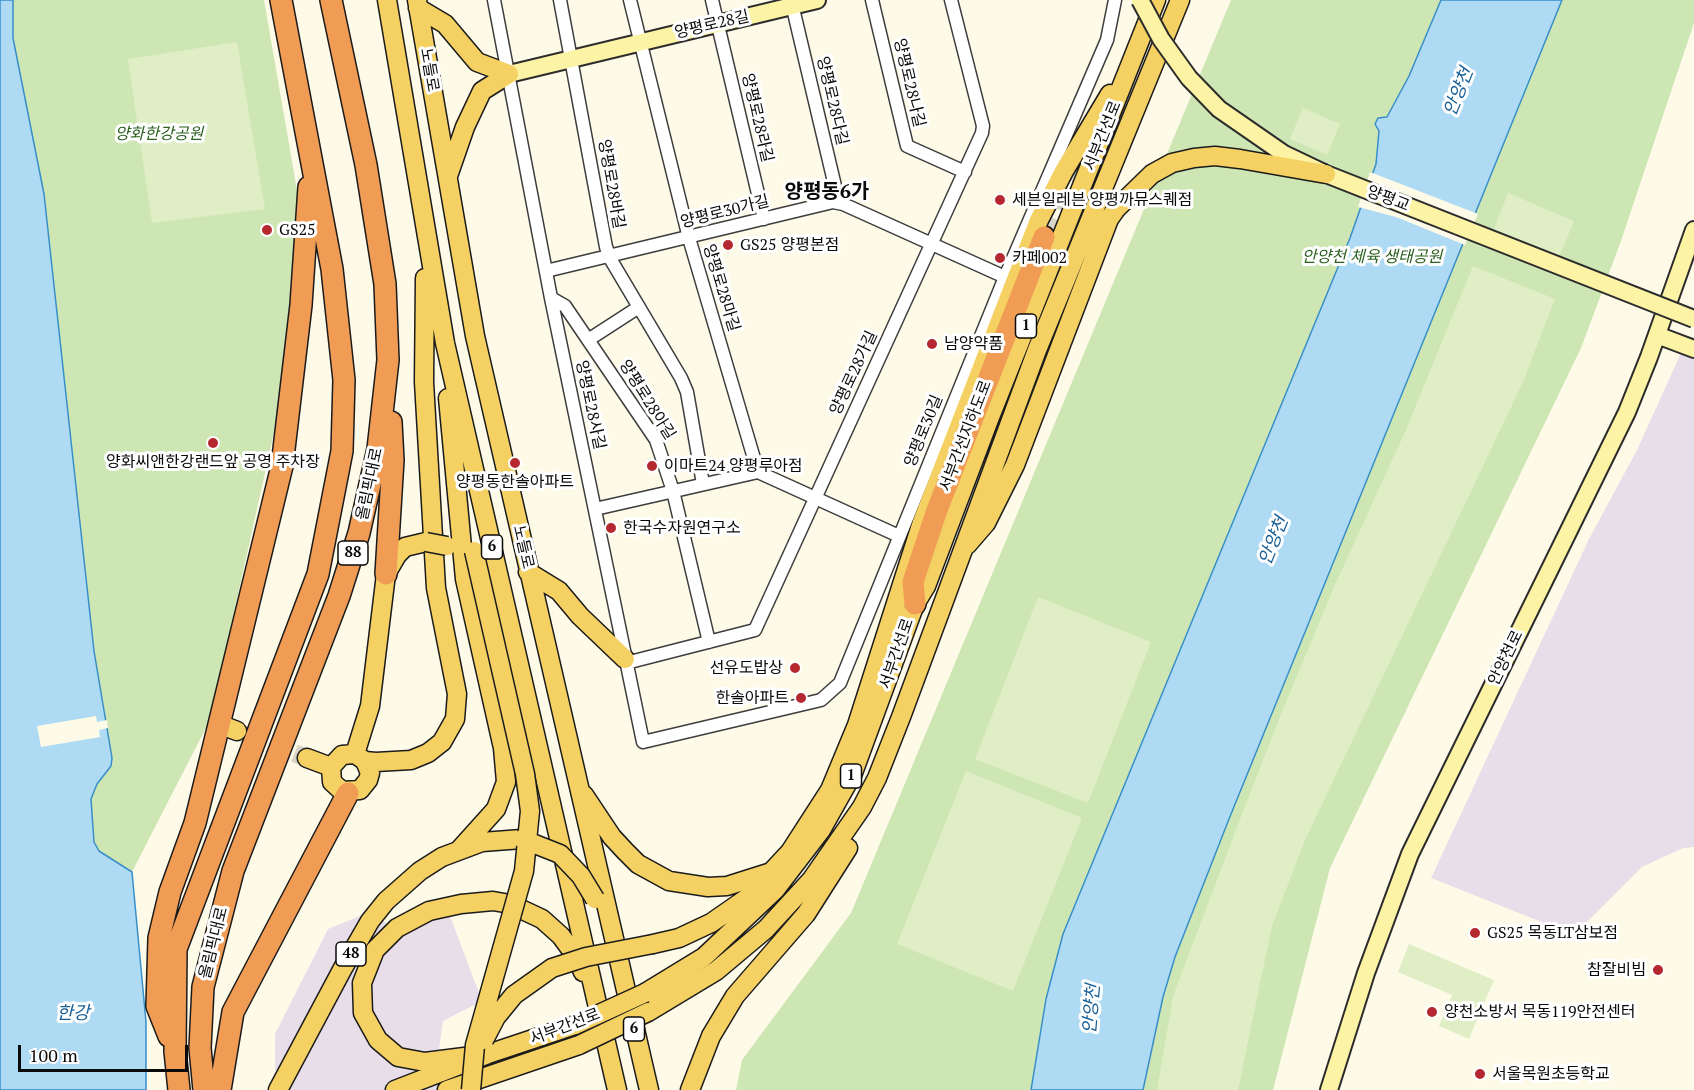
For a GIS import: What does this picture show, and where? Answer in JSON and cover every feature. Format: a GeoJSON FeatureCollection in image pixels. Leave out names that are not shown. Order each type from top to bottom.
{"type":"FeatureCollection","features":[{"type":"Feature","properties":{"kind":"highway","name":"올림픽대로"},"geometry":{"type":"LineString","coordinates":[[179,1090],[175,1051],[176,949],[318,574],[342,451],[344,380],[332,269],[281,0]]}},
{"type":"Feature","properties":{"kind":"highway","name":"올림픽대로"},"geometry":{"type":"LineString","coordinates":[[204,1090],[200,1048],[203,987],[233,871],[339,596],[359,533],[378,449],[388,360],[385,284],[369,186],[331,0]]}},
{"type":"Feature","properties":{"kind":"highway"},"geometry":{"type":"LineString","coordinates":[[175,1051],[157,1006],[159,938],[170,892],[228,728],[282,466],[301,305],[311,160]]}},
{"type":"Feature","properties":{"kind":"highway","name":"서부간선지하도로"},"geometry":{"type":"LineString","coordinates":[[907,601],[937,510],[1044,237]]}},
{"type":"Feature","properties":{"kind":"highway"},"geometry":{"type":"LineString","coordinates":[[386,574],[393,460],[388,360]]}},
{"type":"Feature","properties":{"kind":"highway"},"geometry":{"type":"LineString","coordinates":[[220,1090],[233,1012],[348,793]]}},
{"type":"Feature","properties":{"kind":"main road","name":"노들로"},"geometry":{"type":"LineString","coordinates":[[387,0],[445,343],[617,1090]]}},
{"type":"Feature","properties":{"kind":"main road","name":"양평로28길"},"geometry":{"type":"LineString","coordinates":[[509,74],[718,24],[792,3],[817,0]]}},
{"type":"Feature","properties":{"kind":"main road","name":"양평교"},"geometry":{"type":"LineString","coordinates":[[1140,0],[1161,39],[1189,78],[1219,109],[1284,154],[1326,174],[1694,319]]}},
{"type":"Feature","properties":{"kind":"main road","name":"서부간선로"},"geometry":{"type":"LineString","coordinates":[[395,1090],[481,1057],[575,1025],[645,993],[704,957],[761,905],[806,852],[832,812],[853,772],[907,601],[926,586],[990,417],[1131,68],[1136,48],[1156,0]]}},
{"type":"Feature","properties":{"kind":"main road","name":"서부간선로"},"geometry":{"type":"LineString","coordinates":[[447,1090],[579,1045],[648,1012],[716,971],[766,929],[812,879],[862,807],[877,778],[902,717],[964,548],[972,519],[1037,350],[1180,0]]}},
{"type":"Feature","properties":{"kind":"main road","name":"노들로"},"geometry":{"type":"LineString","coordinates":[[417,4],[475,336],[649,1090]]}},
{"type":"Feature","properties":{"kind":"main road"},"geometry":{"type":"LineString","coordinates":[[417,4],[445,24],[477,62],[509,74]]}},
{"type":"Feature","properties":{"kind":"main road"},"geometry":{"type":"LineString","coordinates":[[471,1090],[481,1057],[504,1005],[532,980],[573,960],[679,938],[711,923],[737,906],[775,870],[812,820],[838,772],[907,601],[903,578],[925,514],[1039,220],[1124,65],[1136,48]]}},
{"type":"Feature","properties":{"kind":"main road"},"geometry":{"type":"LineString","coordinates":[[448,178],[465,127],[482,91],[509,74]]}},
{"type":"Feature","properties":{"kind":"main road"},"geometry":{"type":"LineString","coordinates":[[964,548],[986,523],[1015,465],[1106,228],[1116,209],[1152,174],[1172,163],[1194,158],[1240,159],[1326,174]]}},
{"type":"Feature","properties":{"kind":"main road"},"geometry":{"type":"LineString","coordinates":[[426,229],[424,382],[435,576],[457,694],[455,719],[442,742],[428,753],[411,760],[392,763],[360,757],[342,754],[331,767],[332,782],[342,791],[348,793],[360,790],[368,780],[370,773],[360,757],[370,706],[386,574],[397,555],[405,547],[426,542],[447,546],[456,556],[465,579]]}},
{"type":"Feature","properties":{"kind":"main road","name":"안양천로"},"geometry":{"type":"LineString","coordinates":[[1329,1090],[1366,973],[1410,854],[1627,411],[1694,230]]}},
{"type":"Feature","properties":{"kind":"main road"},"geometry":{"type":"LineString","coordinates":[[1657,335],[1694,349]]}},
{"type":"Feature","properties":{"kind":"main road"},"geometry":{"type":"LineString","coordinates":[[445,343],[451,442],[465,579],[503,748],[506,782],[496,809],[460,849]]}},
{"type":"Feature","properties":{"kind":"main road"},"geometry":{"type":"LineString","coordinates":[[451,442],[525,774],[530,811],[524,871],[475,1045],[481,1057]]}},
{"type":"Feature","properties":{"kind":"main road"},"geometry":{"type":"LineString","coordinates":[[528,572],[559,591],[580,616],[625,661]]}},
{"type":"Feature","properties":{"kind":"main road"},"geometry":{"type":"LineString","coordinates":[[307,758],[331,767]]}},
{"type":"Feature","properties":{"kind":"main road"},"geometry":{"type":"LineString","coordinates":[[577,784],[612,837],[638,864],[661,878],[688,885],[727,886],[775,870]]}},
{"type":"Feature","properties":{"kind":"main road"},"geometry":{"type":"LineString","coordinates":[[690,1090],[704,1052],[719,1022],[744,983],[789,936],[823,890],[849,847],[862,807]]}},
{"type":"Feature","properties":{"kind":"main road","name":"48"},"geometry":{"type":"LineString","coordinates":[[278,1090],[370,921],[386,901],[420,871],[460,849],[483,842],[522,839],[560,854],[581,876],[595,899],[619,967]]}},
{"type":"Feature","properties":{"kind":"main road"},"geometry":{"type":"LineString","coordinates":[[481,1057],[425,1062],[398,1057],[378,1040],[363,1013],[362,983],[375,950],[397,928],[429,911],[461,904],[493,901],[510,904],[543,920],[561,936],[577,958],[597,1006]]}},
{"type":"Feature","properties":{"kind":"main road"},"geometry":{"type":"LineString","coordinates":[[611,1090],[612,1066]]}},
{"type":"Feature","properties":{"kind":"main road"},"geometry":{"type":"LineString","coordinates":[[471,1090],[496,1074]]}},
{"type":"Feature","properties":{"kind":"street","name":"양평로28사길"},"geometry":{"type":"LineString","coordinates":[[494,0],[551,298],[643,741]]}},
{"type":"Feature","properties":{"kind":"street"},"geometry":{"type":"LineString","coordinates":[[560,0],[571,59]]}},
{"type":"Feature","properties":{"kind":"street"},"geometry":{"type":"LineString","coordinates":[[630,0],[642,42]]}},
{"type":"Feature","properties":{"kind":"street","name":"양평로28라길"},"geometry":{"type":"LineString","coordinates":[[712,0],[764,219]]}},
{"type":"Feature","properties":{"kind":"street","name":"양평로28나길"},"geometry":{"type":"LineString","coordinates":[[872,0],[907,146],[965,172]]}},
{"type":"Feature","properties":{"kind":"street","name":"양평로28가길"},"geometry":{"type":"LineString","coordinates":[[625,661],[755,630],[982,133],[983,126],[951,0]]}},
{"type":"Feature","properties":{"kind":"street","name":"양평로30길"},"geometry":{"type":"LineString","coordinates":[[643,741],[821,700],[830,694],[840,682],[1005,277],[1107,40],[1115,0]]}},
{"type":"Feature","properties":{"kind":"street","name":"양평로28다길"},"geometry":{"type":"LineString","coordinates":[[792,3],[839,203]]}},
{"type":"Feature","properties":{"kind":"street","name":"양평로28마길"},"geometry":{"type":"LineString","coordinates":[[642,42],[689,238],[758,472]]}},
{"type":"Feature","properties":{"kind":"street","name":"양평로28바길"},"geometry":{"type":"LineString","coordinates":[[571,59],[610,257],[687,392],[703,484]]}},
{"type":"Feature","properties":{"kind":"street"},"geometry":{"type":"LineString","coordinates":[[839,203],[1005,277]]}},
{"type":"Feature","properties":{"kind":"street","name":"양평로30가길"},"geometry":{"type":"LineString","coordinates":[[546,271],[839,203]]}},
{"type":"Feature","properties":{"kind":"street","name":"양평로28아길"},"geometry":{"type":"LineString","coordinates":[[551,298],[565,306],[656,440],[673,491],[709,642]]}},
{"type":"Feature","properties":{"kind":"street"},"geometry":{"type":"LineString","coordinates":[[588,340],[639,308]]}},
{"type":"Feature","properties":{"kind":"street"},"geometry":{"type":"LineString","coordinates":[[595,509],[758,472],[899,536]]}},
{"type":"Feature","properties":{"kind":"shaded area"},"geometry":{"type":"Polygon","coordinates":[[[1694,347],[1694,847],[1683,848],[1642,867],[1574,935],[1431,878],[1589,539],[1637,450],[1681,353],[1694,347]]]}},
{"type":"Feature","properties":{"kind":"shaded area"},"geometry":{"type":"Polygon","coordinates":[[[372,911],[398,934],[449,913],[482,1001],[443,1021],[439,1049],[457,1090],[283,1090],[275,1069],[275,1034],[328,929],[372,911]]]}},
{"type":"Feature","properties":{"kind":"green space","name":"양화한강공원"},"geometry":{"type":"Polygon","coordinates":[[[13,0],[264,0],[302,219],[279,410],[210,720],[132,872],[99,851],[94,842],[91,799],[97,784],[111,766],[112,758],[94,651],[44,194],[13,38],[13,0]]]}},
{"type":"Feature","properties":{"kind":"green space","name":"안양천 체육 생태공원"},"geometry":{"type":"Polygon","coordinates":[[[1231,0],[1694,0],[1694,23],[1621,241],[1581,348],[1330,868],[1273,1090],[736,1090],[742,1060],[851,913],[1231,0]]]}},
{"type":"Feature","properties":{"kind":"green space"},"geometry":{"type":"Polygon","coordinates":[[[237,42],[265,209],[152,223],[128,59],[237,42]]]}},
{"type":"Feature","properties":{"kind":"green space"},"geometry":{"type":"Polygon","coordinates":[[[1303,108],[1340,124],[1327,155],[1290,139],[1303,108]]]}},
{"type":"Feature","properties":{"kind":"green space"},"geometry":{"type":"Polygon","coordinates":[[[1508,193],[1574,221],[1559,257],[1494,229],[1508,193]]]}},
{"type":"Feature","properties":{"kind":"green space"},"geometry":{"type":"Polygon","coordinates":[[[1473,266],[1555,299],[1524,380],[1305,840],[1272,926],[1238,1090],[1157,1090],[1173,996],[1242,814],[1334,587],[1405,432],[1473,266]]]}},
{"type":"Feature","properties":{"kind":"green space"},"geometry":{"type":"Polygon","coordinates":[[[1038,597],[1151,642],[1088,803],[975,759],[1038,597]]]}},
{"type":"Feature","properties":{"kind":"green space"},"geometry":{"type":"Polygon","coordinates":[[[966,771],[1082,818],[1013,991],[897,944],[966,771]]]}},
{"type":"Feature","properties":{"kind":"green space"},"geometry":{"type":"Polygon","coordinates":[[[1409,944],[1494,980],[1469,1039],[1439,1026],[1452,995],[1398,972],[1409,944]]]}},
{"type":"Feature","properties":{"kind":"water","name":"한강"},"geometry":{"type":"Polygon","coordinates":[[[0,0],[13,0],[13,38],[44,194],[94,651],[112,758],[111,766],[97,784],[91,799],[94,842],[99,851],[132,872],[146,1022],[146,1090],[0,1090],[0,0]]]}},
{"type":"Feature","properties":{"kind":"water","name":"안양천"},"geometry":{"type":"Polygon","coordinates":[[[1441,0],[1562,0],[1175,957],[1163,997],[1143,1090],[1031,1090],[1046,999],[1063,934],[1350,238],[1376,164],[1379,131],[1375,124],[1378,118],[1387,117],[1409,76],[1441,0]]]}},
{"type":"Feature","properties":{"kind":"pier"},"geometry":{"type":"Polygon","coordinates":[[[1370,172],[1478,214],[1465,245],[1396,217],[1358,207],[1370,172]]]}},
{"type":"Feature","properties":{"kind":"pier"},"geometry":{"type":"Polygon","coordinates":[[[96,716],[97,722],[107,720],[108,728],[99,730],[100,737],[41,747],[37,726],[96,716]]]}},
{"type":"Feature","properties":{"kind":"tunnel"},"geometry":{"type":"LineString","coordinates":[[1044,237],[1084,148]]}},
{"type":"Feature","properties":{"kind":"tunnel"},"geometry":{"type":"LineString","coordinates":[[244,734],[307,758]]}},
{"type":"Feature","properties":{"kind":"place","name":"세븐일레븐 양평까뮤스퀘점"},"geometry":{"type":"Point","coordinates":[1000,200]}},
{"type":"Feature","properties":{"kind":"place","name":"GS25"},"geometry":{"type":"Point","coordinates":[267,230]}},
{"type":"Feature","properties":{"kind":"place","name":"GS25 양평본점"},"geometry":{"type":"Point","coordinates":[728,245]}},
{"type":"Feature","properties":{"kind":"place","name":"카페002"},"geometry":{"type":"Point","coordinates":[1000,258]}},
{"type":"Feature","properties":{"kind":"place","name":"남양약품"},"geometry":{"type":"Point","coordinates":[932,344]}},
{"type":"Feature","properties":{"kind":"place","name":"양화씨앤한강랜드앞 공영 주차장"},"geometry":{"type":"Point","coordinates":[213,443]}},
{"type":"Feature","properties":{"kind":"place","name":"양평동한솔아파트"},"geometry":{"type":"Point","coordinates":[515,463]}},
{"type":"Feature","properties":{"kind":"place","name":"이마트24 양평루아점"},"geometry":{"type":"Point","coordinates":[652,466]}},
{"type":"Feature","properties":{"kind":"place","name":"한국수자원연구소"},"geometry":{"type":"Point","coordinates":[611,528]}},
{"type":"Feature","properties":{"kind":"place","name":"선유도밥상"},"geometry":{"type":"Point","coordinates":[795,668]}},
{"type":"Feature","properties":{"kind":"place","name":"한솔아파트"},"geometry":{"type":"Point","coordinates":[801,698]}},
{"type":"Feature","properties":{"kind":"place","name":"GS25 목동LT삼보점"},"geometry":{"type":"Point","coordinates":[1475,933]}},
{"type":"Feature","properties":{"kind":"place","name":"참잘비빔"},"geometry":{"type":"Point","coordinates":[1658,970]}},
{"type":"Feature","properties":{"kind":"place","name":"양천소방서 목동119안전센터"},"geometry":{"type":"Point","coordinates":[1432,1012]}},
{"type":"Feature","properties":{"kind":"place","name":"서울목원초등학교"},"geometry":{"type":"Point","coordinates":[1480,1074]}},
{"type":"Feature","properties":{"kind":"district","name":"양평동6가"},"geometry":{"type":"Point","coordinates":[827,192]}}]}
